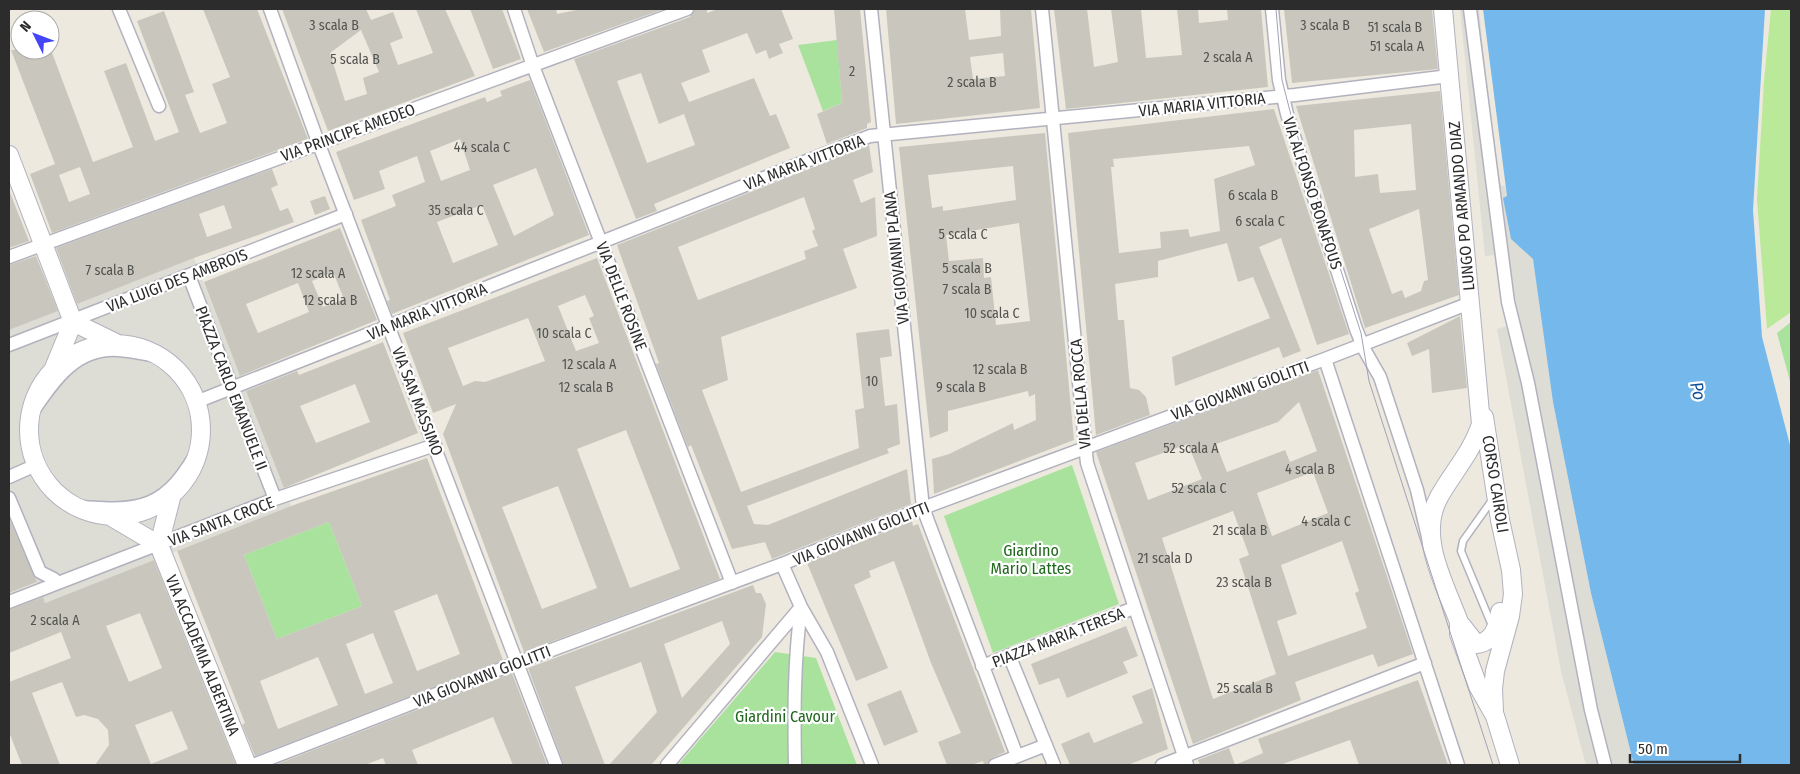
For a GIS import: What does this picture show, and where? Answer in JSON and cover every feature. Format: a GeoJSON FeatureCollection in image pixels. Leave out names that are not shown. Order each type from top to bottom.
{"type":"FeatureCollection","features":[{"type":"Feature","properties":{"kind":"main road","name":"LUNGO PO ARMANDO DIAZ"},"geometry":{"type":"LineString","coordinates":[[1443,9],[1480,404]]}},
{"type":"Feature","properties":{"kind":"main road"},"geometry":{"type":"LineString","coordinates":[[9,155],[73,322],[118,344],[142,349],[164,360],[182,376],[196,402],[200,418],[200,441],[188,475],[172,494],[142,511],[124,516],[110,516],[86,511],[69,503],[51,488],[36,465],[29,440],[29,422],[35,399],[53,371],[73,322]]}},
{"type":"Feature","properties":{"kind":"main road"},"geometry":{"type":"LineString","coordinates":[[53,371],[81,351],[103,345],[118,344]]}},
{"type":"Feature","properties":{"kind":"main road","name":"CORSO CAIROLI"},"geometry":{"type":"LineString","coordinates":[[1480,404],[1487,428],[1511,570],[1513,594],[1510,616],[1495,671],[1493,689],[1495,716]]}},
{"type":"Feature","properties":{"kind":"main road","name":"CORSO CAIROLI"},"geometry":{"type":"LineString","coordinates":[[1480,404],[1481,424],[1476,439],[1436,504],[1431,544],[1459,622],[1459,634],[1478,686],[1495,716],[1510,765]]}},
{"type":"Feature","properties":{"kind":"main road"},"geometry":{"type":"LineString","coordinates":[[1459,622],[1476,644],[1484,644],[1495,631],[1499,618],[1502,584],[1491,530],[1490,503],[1494,477]]}},
{"type":"Feature","properties":{"kind":"main road"},"geometry":{"type":"LineString","coordinates":[[110,516],[159,545],[172,494]]}},
{"type":"Feature","properties":{"kind":"main road","name":"VIA ACCADEMIA ALBERTINA"},"geometry":{"type":"LineString","coordinates":[[159,545],[247,765]]}},
{"type":"Feature","properties":{"kind":"street"},"geometry":{"type":"LineString","coordinates":[[119,9],[159,106]]}},
{"type":"Feature","properties":{"kind":"street","name":"VIA SAN MASSIMO"},"geometry":{"type":"LineString","coordinates":[[270,9],[318,142],[556,765]]}},
{"type":"Feature","properties":{"kind":"street","name":"VIA DELLE ROSINE"},"geometry":{"type":"LineString","coordinates":[[514,9],[533,66],[732,583]]}},
{"type":"Feature","properties":{"kind":"street","name":"VIA PRINCIPE AMEDEO"},"geometry":{"type":"LineString","coordinates":[[9,257],[318,142],[687,9]]}},
{"type":"Feature","properties":{"kind":"street","name":"VIA GIOVANNI PLANA"},"geometry":{"type":"LineString","coordinates":[[871,9],[923,508]]}},
{"type":"Feature","properties":{"kind":"street","name":"VIA DELLA ROCCA"},"geometry":{"type":"LineString","coordinates":[[1042,9],[1087,463],[1186,761]]}},
{"type":"Feature","properties":{"kind":"street","name":"VIA ALFONSO BONAFOUS"},"geometry":{"type":"LineString","coordinates":[[1272,9],[1283,96],[1362,345]]}},
{"type":"Feature","properties":{"kind":"street"},"geometry":{"type":"LineString","coordinates":[[1470,9],[1508,302],[1528,383],[1591,710],[1605,765]]}},
{"type":"Feature","properties":{"kind":"street","name":"VIA MARIA VITTORIA"},"geometry":{"type":"LineString","coordinates":[[196,402],[870,136],[1283,96],[1450,76]]}},
{"type":"Feature","properties":{"kind":"street","name":"VIA LUIGI DES AMBROIS"},"geometry":{"type":"LineString","coordinates":[[9,346],[346,214]]}},
{"type":"Feature","properties":{"kind":"street","name":"PIAZZA CARLO EMANUELE II"},"geometry":{"type":"LineString","coordinates":[[189,276],[275,499]]}},
{"type":"Feature","properties":{"kind":"street","name":"VIA GIOVANNI GIOLITTI"},"geometry":{"type":"LineString","coordinates":[[253,765],[516,663],[782,564],[923,508],[1325,359],[1470,303]]}},
{"type":"Feature","properties":{"kind":"street","name":"CORSO CAIROLI"},"geometry":{"type":"LineString","coordinates":[[1362,345],[1380,377],[1417,490],[1420,510],[1431,544]]}},
{"type":"Feature","properties":{"kind":"street"},"geometry":{"type":"LineString","coordinates":[[1325,359],[1458,765]]}},
{"type":"Feature","properties":{"kind":"street","name":"VIA SANTA CROCE"},"geometry":{"type":"LineString","coordinates":[[9,602],[275,499],[435,445]]}},
{"type":"Feature","properties":{"kind":"street"},"geometry":{"type":"LineString","coordinates":[[9,477],[36,465]]}},
{"type":"Feature","properties":{"kind":"street"},"geometry":{"type":"LineString","coordinates":[[9,498],[40,572],[54,579],[55,584]]}},
{"type":"Feature","properties":{"kind":"street","name":"PIAZZA MARIA TERESA"},"geometry":{"type":"LineString","coordinates":[[923,508],[1017,756]]}},
{"type":"Feature","properties":{"kind":"street"},"geometry":{"type":"LineString","coordinates":[[782,564],[802,607],[827,652],[872,765]]}},
{"type":"Feature","properties":{"kind":"street"},"geometry":{"type":"LineString","coordinates":[[667,765],[802,607]]}},
{"type":"Feature","properties":{"kind":"street"},"geometry":{"type":"LineString","coordinates":[[795,765],[795,654],[802,607]]}},
{"type":"Feature","properties":{"kind":"street","name":"PIAZZA MARIA TERESA"},"geometry":{"type":"LineString","coordinates":[[982,666],[1134,608]]}},
{"type":"Feature","properties":{"kind":"street"},"geometry":{"type":"LineString","coordinates":[[1009,655],[1054,765]]}},
{"type":"Feature","properties":{"kind":"street"},"geometry":{"type":"LineString","coordinates":[[1162,765],[1186,761],[1425,663]]}},
{"type":"Feature","properties":{"kind":"street"},"geometry":{"type":"LineString","coordinates":[[996,765],[1046,745]]}},
{"type":"Feature","properties":{"kind":"lane"},"geometry":{"type":"LineString","coordinates":[[29,422],[64,373],[90,357],[118,353],[164,360]]}},
{"type":"Feature","properties":{"kind":"lane"},"geometry":{"type":"LineString","coordinates":[[69,503],[112,507],[147,501],[167,487],[181,473],[200,441]]}},
{"type":"Feature","properties":{"kind":"lane"},"geometry":{"type":"LineString","coordinates":[[1490,503],[1462,541],[1461,551],[1495,631]]}},
{"type":"Feature","properties":{"kind":"green space"},"geometry":{"type":"Polygon","coordinates":[[[1771,9],[1791,9],[1791,312],[1767,329],[1757,200],[1764,81],[1771,9]]]}},
{"type":"Feature","properties":{"kind":"green space"},"geometry":{"type":"Polygon","coordinates":[[[837,40],[842,103],[823,111],[798,45],[837,40]]]}},
{"type":"Feature","properties":{"kind":"green space"},"geometry":{"type":"Polygon","coordinates":[[[1791,322],[1791,385],[1777,333],[1791,322]]]}},
{"type":"Feature","properties":{"kind":"green space","name":"Giardino Mario Lattes"},"geometry":{"type":"Polygon","coordinates":[[[1072,465],[1119,604],[993,653],[944,516],[1072,465]]]}},
{"type":"Feature","properties":{"kind":"green space"},"geometry":{"type":"Polygon","coordinates":[[[329,522],[362,606],[277,639],[244,555],[329,522]]]}},
{"type":"Feature","properties":{"kind":"green space","name":"Giardini Cavour"},"geometry":{"type":"Polygon","coordinates":[[[775,652],[816,658],[857,765],[678,765],[775,652]]]}},
{"type":"Feature","properties":{"kind":"shaded area"},"geometry":{"type":"Polygon","coordinates":[[[1460,9],[1479,9],[1492,142],[1501,186],[1505,186],[1507,197],[1503,198],[1511,239],[1533,259],[1553,402],[1591,593],[1634,765],[1586,765],[1561,671],[1497,329],[1508,326],[1494,255],[1485,256],[1460,9]]]}},
{"type":"Feature","properties":{"kind":"shaded area"},"geometry":{"type":"Polygon","coordinates":[[[194,258],[291,506],[45,603],[9,509],[9,330],[194,258]]]}},
{"type":"Feature","properties":{"kind":"water","name":"Po"},"geometry":{"type":"Polygon","coordinates":[[[1483,9],[1765,9],[1753,210],[1762,337],[1791,449],[1791,765],[1634,765],[1591,593],[1553,402],[1533,259],[1511,239],[1503,198],[1507,196],[1483,9]]]}},
{"type":"Feature","properties":{"kind":"building"},"geometry":{"type":"Polygon","coordinates":[[[203,9],[257,9],[308,139],[52,233],[30,174],[55,164],[15,60],[55,60],[93,162],[133,147],[104,71],[126,63],[155,141],[179,132],[137,21],[164,11],[194,92],[185,95],[200,133],[227,123],[212,84],[230,77],[203,9]],[[80,167],[59,175],[69,202],[90,194],[80,167]]]}},
{"type":"Feature","properties":{"kind":"building"},"geometry":{"type":"Polygon","coordinates":[[[282,9],[366,9],[371,20],[393,12],[403,38],[390,43],[398,65],[433,53],[416,9],[445,9],[475,76],[328,131],[282,9]],[[361,30],[330,53],[345,101],[367,94],[363,78],[379,72],[361,30]]]}},
{"type":"Feature","properties":{"kind":"building"},"geometry":{"type":"Polygon","coordinates":[[[470,9],[502,9],[521,59],[493,69],[470,9]]]}},
{"type":"Feature","properties":{"kind":"building"},"geometry":{"type":"Polygon","coordinates":[[[527,9],[556,9],[557,14],[581,9],[664,9],[544,52],[527,9]]]}},
{"type":"Feature","properties":{"kind":"building"},"geometry":{"type":"Polygon","coordinates":[[[695,9],[707,9],[707,13],[718,9],[781,9],[793,39],[779,44],[783,53],[769,59],[766,50],[756,54],[747,33],[702,50],[710,72],[681,83],[689,102],[754,78],[770,116],[776,114],[790,148],[654,204],[657,211],[636,219],[574,59],[690,17],[695,9]],[[641,73],[617,81],[647,163],[695,145],[684,114],[659,124],[641,73]]]}},
{"type":"Feature","properties":{"kind":"building"},"geometry":{"type":"Polygon","coordinates":[[[834,9],[860,9],[871,122],[867,124],[867,128],[827,144],[817,114],[842,103],[834,9]]]}},
{"type":"Feature","properties":{"kind":"building"},"geometry":{"type":"Polygon","coordinates":[[[886,9],[965,9],[969,40],[1001,36],[1000,9],[1031,9],[1040,108],[896,124],[886,9]],[[1003,53],[970,57],[973,79],[1005,76],[1003,53]]]}},
{"type":"Feature","properties":{"kind":"building"},"geometry":{"type":"Polygon","coordinates":[[[1054,9],[1087,9],[1094,67],[1118,62],[1111,9],[1141,9],[1146,58],[1182,55],[1177,9],[1198,9],[1199,23],[1228,20],[1227,9],[1261,9],[1268,87],[1066,109],[1054,9]]]}},
{"type":"Feature","properties":{"kind":"building"},"geometry":{"type":"Polygon","coordinates":[[[1284,9],[1432,9],[1438,69],[1292,83],[1284,9]]]}},
{"type":"Feature","properties":{"kind":"building"},"geometry":{"type":"Polygon","coordinates":[[[530,80],[589,235],[392,314],[387,301],[390,300],[361,220],[396,206],[392,195],[425,182],[417,156],[379,171],[385,189],[354,200],[336,152],[485,97],[487,102],[502,96],[500,91],[530,80]],[[460,139],[430,151],[441,181],[470,170],[460,139]],[[536,168],[493,185],[514,236],[554,215],[536,168]],[[482,205],[437,222],[453,263],[498,245],[482,205]]]}},
{"type":"Feature","properties":{"kind":"building"},"geometry":{"type":"Polygon","coordinates":[[[1440,91],[1459,295],[1365,328],[1296,106],[1440,91]],[[1411,124],[1354,130],[1355,177],[1378,174],[1380,193],[1416,190],[1411,124]],[[1419,209],[1369,229],[1392,294],[1402,290],[1405,298],[1421,291],[1424,281],[1428,280],[1419,209]]]}},
{"type":"Feature","properties":{"kind":"building"},"geometry":{"type":"Polygon","coordinates":[[[1274,109],[1349,334],[1317,345],[1281,238],[1259,247],[1301,351],[1283,358],[1279,347],[1175,386],[1172,357],[1270,318],[1253,277],[1238,282],[1227,243],[1158,261],[1158,277],[1115,284],[1118,320],[1124,320],[1130,388],[1139,390],[1146,397],[1150,415],[1096,435],[1068,133],[1274,109]],[[1249,146],[1113,159],[1114,167],[1111,167],[1119,253],[1161,248],[1160,232],[1188,229],[1190,237],[1220,231],[1214,179],[1255,165],[1249,146]]]}},
{"type":"Feature","properties":{"kind":"building"},"geometry":{"type":"Polygon","coordinates":[[[1045,133],[1074,440],[934,494],[932,459],[949,454],[1013,423],[1014,430],[1036,420],[1035,394],[1029,397],[1028,391],[948,411],[948,431],[930,438],[899,147],[1045,133]],[[1013,166],[928,175],[932,208],[943,206],[943,211],[1016,200],[1013,166]],[[1019,223],[946,235],[949,261],[983,258],[984,278],[991,277],[996,325],[1030,321],[1019,223]]]}},
{"type":"Feature","properties":{"kind":"building"},"geometry":{"type":"Polygon","coordinates":[[[869,145],[873,172],[853,180],[861,203],[875,197],[877,236],[843,249],[857,288],[721,337],[728,380],[702,390],[741,492],[859,448],[855,410],[864,408],[856,333],[889,329],[892,356],[880,358],[885,406],[897,404],[900,444],[887,449],[889,453],[747,506],[754,524],[768,525],[907,469],[911,504],[772,559],[765,542],[732,549],[691,445],[688,447],[656,364],[659,363],[617,245],[869,145]],[[804,197],[678,247],[698,300],[806,259],[804,251],[818,246],[812,231],[815,229],[804,197]]]}},
{"type":"Feature","properties":{"kind":"building"},"geometry":{"type":"Polygon","coordinates":[[[272,169],[278,185],[271,188],[280,211],[288,208],[294,222],[194,258],[77,304],[56,248],[272,169]],[[224,205],[199,214],[207,237],[232,228],[224,205]]]}},
{"type":"Feature","properties":{"kind":"building"},"geometry":{"type":"Polygon","coordinates":[[[9,190],[29,241],[9,248],[9,190]]]}},
{"type":"Feature","properties":{"kind":"building"},"geometry":{"type":"Polygon","coordinates":[[[325,196],[330,209],[315,215],[310,201],[325,196]]]}},
{"type":"Feature","properties":{"kind":"building"},"geometry":{"type":"Polygon","coordinates":[[[340,228],[377,320],[240,376],[204,282],[340,228]],[[333,272],[312,281],[323,307],[344,299],[333,272]],[[298,283],[246,304],[258,333],[309,312],[298,283]]]}},
{"type":"Feature","properties":{"kind":"building"},"geometry":{"type":"Polygon","coordinates":[[[36,256],[58,311],[9,330],[9,265],[36,256]]]}},
{"type":"Feature","properties":{"kind":"building"},"geometry":{"type":"Polygon","coordinates":[[[597,258],[720,579],[524,652],[443,434],[456,404],[433,413],[403,333],[597,258]],[[585,295],[558,306],[576,351],[599,343],[589,318],[594,316],[585,295]],[[528,318],[448,348],[463,386],[475,381],[485,382],[545,361],[528,318]],[[626,430],[577,449],[630,588],[680,569],[626,430]],[[558,486],[502,507],[542,609],[597,588],[558,486]]]}},
{"type":"Feature","properties":{"kind":"building"},"geometry":{"type":"Polygon","coordinates":[[[1460,316],[1467,388],[1432,393],[1429,349],[1412,356],[1407,343],[1460,316]]]}},
{"type":"Feature","properties":{"kind":"building"},"geometry":{"type":"Polygon","coordinates":[[[383,342],[418,433],[284,488],[246,391],[297,371],[299,375],[383,342]],[[355,384],[300,406],[316,443],[370,422],[355,384]]]}},
{"type":"Feature","properties":{"kind":"building"},"geometry":{"type":"Polygon","coordinates":[[[1318,370],[1413,654],[1378,667],[1373,654],[1295,682],[1301,700],[1193,744],[1096,452],[1318,370]],[[1299,402],[1278,422],[1216,444],[1227,472],[1285,450],[1290,462],[1317,451],[1299,402]],[[1188,444],[1135,463],[1148,500],[1202,479],[1188,444]],[[1313,472],[1257,493],[1272,536],[1328,513],[1313,472]],[[1233,511],[1162,538],[1213,699],[1276,674],[1239,559],[1249,555],[1233,511]],[[1342,541],[1281,565],[1297,614],[1277,621],[1288,656],[1367,628],[1355,593],[1359,591],[1342,541]]]}},
{"type":"Feature","properties":{"kind":"building"},"geometry":{"type":"Polygon","coordinates":[[[427,458],[503,660],[255,756],[242,725],[245,723],[177,551],[291,506],[427,458]],[[329,522],[244,555],[277,639],[362,606],[329,522]],[[437,594],[394,611],[417,671],[460,654],[437,594]],[[373,633],[346,644],[365,694],[393,683],[373,633]],[[318,657],[260,681],[278,729],[338,705],[318,657]]]}},
{"type":"Feature","properties":{"kind":"building"},"geometry":{"type":"Polygon","coordinates":[[[9,518],[37,582],[9,593],[9,518]]]}},
{"type":"Feature","properties":{"kind":"building"},"geometry":{"type":"Polygon","coordinates":[[[912,521],[913,526],[918,524],[1005,752],[992,758],[987,765],[984,765],[983,761],[971,765],[947,765],[938,742],[961,733],[931,663],[894,561],[869,571],[871,577],[854,585],[888,668],[856,681],[807,563],[912,521]]]}},
{"type":"Feature","properties":{"kind":"building"},"geometry":{"type":"Polygon","coordinates":[[[154,560],[236,765],[95,765],[109,745],[108,730],[98,719],[84,715],[76,717],[62,682],[32,693],[60,765],[22,765],[9,732],[9,682],[71,658],[61,632],[9,653],[9,610],[43,597],[45,603],[154,560]],[[140,613],[106,626],[129,682],[162,668],[140,613]],[[172,711],[135,725],[151,764],[188,749],[172,711]]]}},
{"type":"Feature","properties":{"kind":"building"},"geometry":{"type":"Polygon","coordinates":[[[753,585],[756,593],[761,593],[766,604],[762,637],[651,765],[609,765],[657,712],[641,662],[575,687],[605,765],[564,765],[528,668],[753,585]],[[722,621],[664,644],[682,698],[730,644],[722,621]]]}},
{"type":"Feature","properties":{"kind":"building"},"geometry":{"type":"Polygon","coordinates":[[[1126,626],[1138,656],[1123,662],[1128,673],[1067,698],[1059,678],[1039,685],[1031,664],[1126,626]]]}},
{"type":"Feature","properties":{"kind":"building"},"geometry":{"type":"Polygon","coordinates":[[[512,673],[547,765],[513,765],[493,717],[412,750],[418,765],[386,765],[383,758],[365,765],[275,765],[512,673]]]}},
{"type":"Feature","properties":{"kind":"building"},"geometry":{"type":"Polygon","coordinates":[[[1418,680],[1448,765],[1359,765],[1350,740],[1280,765],[1235,765],[1263,753],[1258,739],[1418,680]]]}},
{"type":"Feature","properties":{"kind":"building"},"geometry":{"type":"Polygon","coordinates":[[[1152,688],[1168,749],[1128,765],[1070,765],[1061,744],[1089,732],[1094,743],[1143,723],[1132,696],[1152,688]]]}},
{"type":"Feature","properties":{"kind":"building"},"geometry":{"type":"Polygon","coordinates":[[[901,690],[918,732],[884,746],[867,704],[901,690]]]}},
{"type":"Feature","properties":{"kind":"building"},"geometry":{"type":"Polygon","coordinates":[[[1229,748],[1235,765],[1200,765],[1198,760],[1229,748]]]}},
{"type":"Feature","properties":{"kind":"tram line"},"geometry":{"type":"LineString","coordinates":[[1276,9],[1282,80],[1292,119],[1361,333],[1369,381],[1493,765]]}}]}
